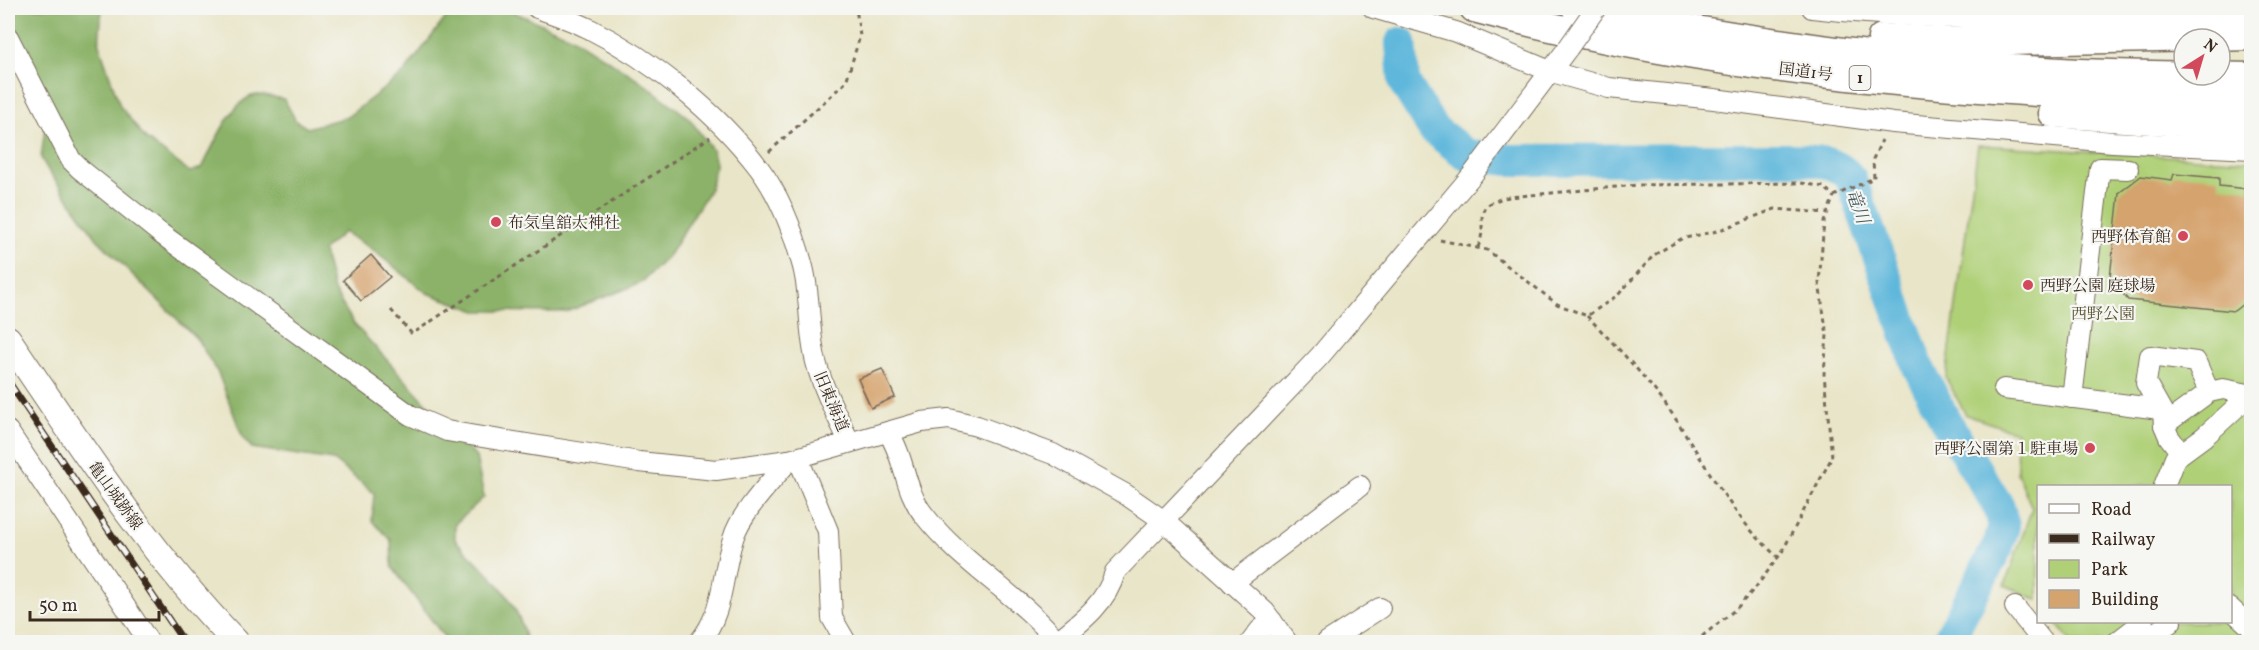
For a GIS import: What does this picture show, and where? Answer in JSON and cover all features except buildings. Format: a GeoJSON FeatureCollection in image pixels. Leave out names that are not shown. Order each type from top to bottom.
{"type":"FeatureCollection","features":[{"type":"Feature","properties":{"kind":"highway","name":"国道1号"},"geometry":{"type":"LineString","coordinates":[[1474,8],[1643,34],[1794,46],[1967,65],[2078,73],[2252,77]]}},
{"type":"Feature","properties":{"kind":"highway","name":"国道1号"},"geometry":{"type":"LineString","coordinates":[[1576,8],[1643,34],[1795,70],[1976,89],[2076,96],[2252,101]]}},
{"type":"Feature","properties":{"kind":"highway"},"geometry":{"type":"LineString","coordinates":[[2252,36],[1961,42],[1804,33],[1666,16],[1643,34],[1672,64],[2013,110],[2252,127]]}},
{"type":"Feature","properties":{"kind":"main road","name":"亀山城跡線"},"geometry":{"type":"LineString","coordinates":[[8,339],[149,542],[195,600],[236,642]]}},
{"type":"Feature","properties":{"kind":"street","name":"旧東海道"},"geometry":{"type":"LineString","coordinates":[[537,8],[587,28],[629,51],[670,81],[724,128],[760,169],[790,228],[804,269],[815,360],[833,409],[849,441],[941,419],[977,426],[1062,458],[1106,481],[1164,521],[1272,621],[1287,642]]}},
{"type":"Feature","properties":{"kind":"street"},"geometry":{"type":"LineString","coordinates":[[1373,8],[1456,32],[1552,72],[1609,88],[1714,99],[1893,123],[2113,142],[2252,149]]}},
{"type":"Feature","properties":{"kind":"street"},"geometry":{"type":"LineString","coordinates":[[888,432],[898,446],[914,499],[925,517],[961,555],[1025,608],[1056,642],[1084,620],[1111,587],[1115,572],[1320,356],[1473,174],[1552,72],[1596,8]]}},
{"type":"Feature","properties":{"kind":"street"},"geometry":{"type":"LineString","coordinates":[[1812,8],[1876,15],[1956,19],[2252,18]]}},
{"type":"Feature","properties":{"kind":"street"},"geometry":{"type":"LineString","coordinates":[[8,37],[32,89],[80,169],[160,233],[410,415],[447,431],[639,462],[716,470],[794,459],[849,441]]}},
{"type":"Feature","properties":{"kind":"street"},"geometry":{"type":"LineString","coordinates":[[2072,398],[2100,168],[2128,169]]}},
{"type":"Feature","properties":{"kind":"street"},"geometry":{"type":"LineString","coordinates":[[2181,453],[2169,437],[2146,383],[2150,356],[2196,362],[2209,392]]}},
{"type":"Feature","properties":{"kind":"street"},"geometry":{"type":"LineString","coordinates":[[2004,389],[2072,398],[2162,417],[2209,392],[2223,389],[2250,394]]}},
{"type":"Feature","properties":{"kind":"street"},"geometry":{"type":"LineString","coordinates":[[2164,485],[2175,458],[2221,423],[2250,394]]}},
{"type":"Feature","properties":{"kind":"street"},"geometry":{"type":"LineString","coordinates":[[8,431],[149,642]]}},
{"type":"Feature","properties":{"kind":"street"},"geometry":{"type":"LineString","coordinates":[[699,642],[709,631],[716,615],[736,531],[794,459]]}},
{"type":"Feature","properties":{"kind":"street"},"geometry":{"type":"LineString","coordinates":[[794,459],[828,531],[832,618],[846,642]]}},
{"type":"Feature","properties":{"kind":"street"},"geometry":{"type":"LineString","coordinates":[[1232,583],[1360,486]]}},
{"type":"Feature","properties":{"kind":"street"},"geometry":{"type":"LineString","coordinates":[[2232,607],[2252,604]]}},
{"type":"Feature","properties":{"kind":"street"},"geometry":{"type":"LineString","coordinates":[[2015,607],[2043,642]]}},
{"type":"Feature","properties":{"kind":"street"},"geometry":{"type":"LineString","coordinates":[[1327,642],[1380,608]]}},
{"type":"Feature","properties":{"kind":"street"},"geometry":{"type":"LineString","coordinates":[[2232,609],[2252,628]]}},
{"type":"Feature","properties":{"kind":"street"},"geometry":{"type":"LineString","coordinates":[[1251,642],[1260,630],[1272,621]]}},
{"type":"Feature","properties":{"kind":"street"},"geometry":{"type":"LineString","coordinates":[[2117,642],[2141,623]]}},
{"type":"Feature","properties":{"kind":"street"},"geometry":{"type":"LineString","coordinates":[[2142,642],[2167,623]]}},
{"type":"Feature","properties":{"kind":"path"},"geometry":{"type":"LineString","coordinates":[[760,169],[763,159],[846,82],[860,36],[856,8]]}},
{"type":"Feature","properties":{"kind":"path"},"geometry":{"type":"LineString","coordinates":[[1695,642],[1736,609],[1778,557],[1832,457],[1824,374],[1827,335],[1819,298],[1826,213],[1835,195],[1874,178],[1873,159],[1893,123]]}},
{"type":"Feature","properties":{"kind":"path"},"geometry":{"type":"LineString","coordinates":[[391,310],[412,334],[724,128]]}},
{"type":"Feature","properties":{"kind":"path"},"geometry":{"type":"LineString","coordinates":[[1844,190],[1869,180]]}},
{"type":"Feature","properties":{"kind":"path"},"geometry":{"type":"LineString","coordinates":[[1478,247],[1481,212],[1493,200],[1509,197],[1637,185],[1801,183],[1824,187],[1835,195]]}},
{"type":"Feature","properties":{"kind":"path"},"geometry":{"type":"LineString","coordinates":[[1587,316],[1618,295],[1654,255],[1681,239],[1717,231],[1775,209],[1826,213]]}},
{"type":"Feature","properties":{"kind":"path"},"geometry":{"type":"LineString","coordinates":[[1423,235],[1487,250],[1557,304],[1587,316],[1656,393],[1678,423],[1715,485],[1778,557]]}},
{"type":"Feature","properties":{"kind":"green space"},"geometry":{"type":"Polygon","coordinates":[[[13,8],[102,8],[99,44],[120,106],[146,139],[190,172],[202,168],[231,114],[247,98],[256,95],[284,99],[296,121],[307,128],[347,117],[404,73],[453,8],[504,8],[570,36],[638,79],[689,118],[713,151],[716,164],[710,189],[669,255],[641,283],[566,312],[477,311],[427,293],[369,247],[344,232],[323,250],[334,291],[354,324],[476,457],[484,497],[455,524],[455,540],[489,574],[508,598],[522,625],[526,642],[448,642],[392,567],[391,540],[372,521],[374,493],[333,460],[252,448],[243,438],[218,373],[197,339],[97,239],[41,158],[49,98],[15,35],[13,8]]]}},
{"type":"Feature","properties":{"kind":"green space","name":"西野公園"},"geometry":{"type":"Polygon","coordinates":[[[1978,145],[2251,161],[2251,642],[2071,642],[2056,623],[2232,623],[2232,485],[2037,485],[2037,600],[2005,585],[2032,508],[2017,473],[2016,432],[1966,415],[1946,378],[1978,145]]]}},
{"type":"Feature","properties":{"kind":"waterway","name":"竜川"},"geometry":{"type":"LineString","coordinates":[[1401,43],[1404,82],[1433,129],[1467,155],[1511,160],[1789,159],[1823,162],[1845,172],[1851,179],[1918,367],[1945,420],[1999,507],[2004,526],[1998,546],[1947,642]]}},
{"type":"Feature","properties":{"kind":"railway"},"geometry":{"type":"LineString","coordinates":[[8,381],[184,642]]}},
{"type":"Feature","properties":{"kind":"place","name":"布気皇舘太神社"},"geometry":{"type":"Point","coordinates":[496,222]}},
{"type":"Feature","properties":{"kind":"place","name":"西野体育館"},"geometry":{"type":"Point","coordinates":[2183,236]}},
{"type":"Feature","properties":{"kind":"place","name":"西野公園 庭球場"},"geometry":{"type":"Point","coordinates":[2028,285]}},
{"type":"Feature","properties":{"kind":"place","name":"西野公園第１駐車場"},"geometry":{"type":"Point","coordinates":[2090,448]}}]}
